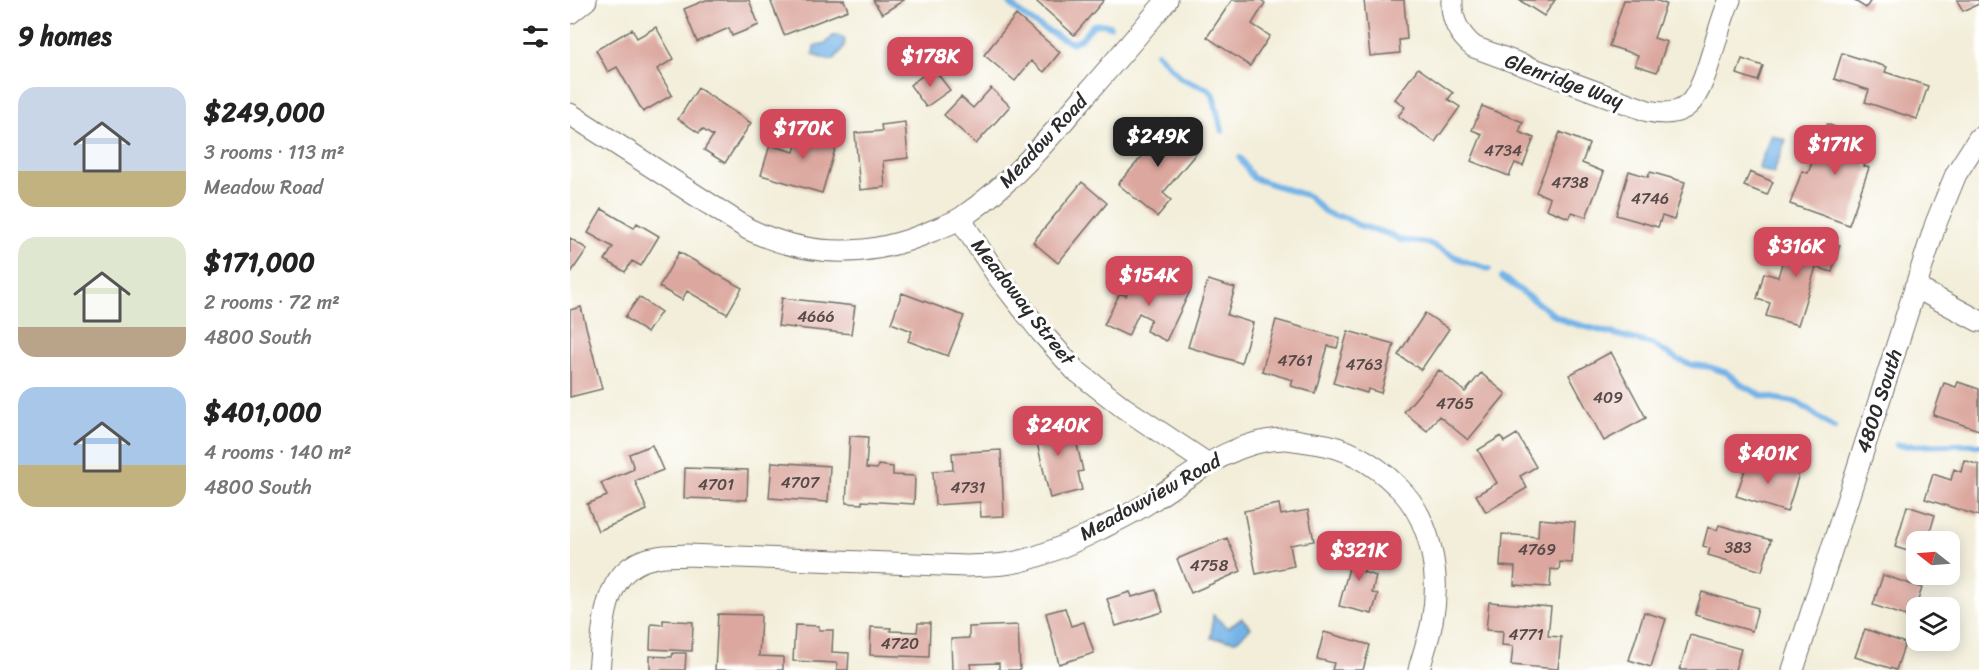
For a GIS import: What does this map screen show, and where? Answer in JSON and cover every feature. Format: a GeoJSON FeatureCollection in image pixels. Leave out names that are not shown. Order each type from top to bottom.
{"type":"FeatureCollection","features":[{"type":"Feature","properties":{"kind":"street"},"geometry":{"type":"LineString","coordinates":[[570,14],[586,0]]}},
{"type":"Feature","properties":{"kind":"street","name":"Meadow Road"},"geometry":{"type":"LineString","coordinates":[[570,114],[739,224],[775,242],[806,249],[864,250],[920,236],[960,219],[999,189],[1031,158],[1167,0]]}},
{"type":"Feature","properties":{"kind":"street","name":"Glenridge Way"},"geometry":{"type":"LineString","coordinates":[[1452,0],[1453,18],[1457,26],[1467,42],[1482,51],[1648,111],[1665,114],[1688,106],[1698,93],[1721,19],[1730,0]]}},
{"type":"Feature","properties":{"kind":"street","name":"4800 South"},"geometry":{"type":"LineString","coordinates":[[1793,670],[1944,199],[1956,174],[1979,138]]}},
{"type":"Feature","properties":{"kind":"street","name":"Meadoway Street"},"geometry":{"type":"LineString","coordinates":[[960,219],[999,278],[1041,332],[1075,370],[1124,408],[1208,464]]}},
{"type":"Feature","properties":{"kind":"street"},"geometry":{"type":"LineString","coordinates":[[1915,287],[1979,321]]}},
{"type":"Feature","properties":{"kind":"street","name":"Meadowview Road"},"geometry":{"type":"LineString","coordinates":[[599,670],[606,609],[612,588],[626,572],[640,562],[656,557],[686,555],[966,566],[1011,563],[1040,554],[1098,530],[1146,505],[1208,464],[1236,450],[1258,443],[1286,439],[1323,444],[1352,453],[1379,468],[1401,489],[1422,524],[1434,563],[1435,592],[1432,620],[1419,670]]}},
{"type":"Feature","properties":{"kind":"water"},"geometry":{"type":"Polygon","coordinates":[[[837,35],[844,38],[844,45],[834,60],[813,55],[814,46],[826,43],[837,35]]]}},
{"type":"Feature","properties":{"kind":"water"},"geometry":{"type":"Polygon","coordinates":[[[1771,135],[1786,140],[1773,174],[1758,168],[1771,135]]]}},
{"type":"Feature","properties":{"kind":"water"},"geometry":{"type":"Polygon","coordinates":[[[1213,615],[1228,628],[1242,618],[1251,628],[1236,641],[1211,638],[1213,615]]]}},
{"type":"Feature","properties":{"kind":"building"},"geometry":{"type":"Polygon","coordinates":[[[706,0],[749,0],[759,25],[732,36],[729,28],[697,42],[684,9],[706,0]]]}},
{"type":"Feature","properties":{"kind":"building"},"geometry":{"type":"Polygon","coordinates":[[[776,0],[844,0],[848,10],[784,35],[771,2],[776,0]]]}},
{"type":"Feature","properties":{"kind":"building"},"geometry":{"type":"Polygon","coordinates":[[[873,0],[904,0],[882,14],[873,0]]]}},
{"type":"Feature","properties":{"kind":"building"},"geometry":{"type":"Polygon","coordinates":[[[1038,0],[1104,0],[1074,35],[1037,2],[1038,0]]]}},
{"type":"Feature","properties":{"kind":"building"},"geometry":{"type":"Polygon","coordinates":[[[1232,0],[1261,0],[1265,3],[1252,24],[1270,36],[1250,66],[1207,37],[1232,0]]]}},
{"type":"Feature","properties":{"kind":"building"},"geometry":{"type":"Polygon","coordinates":[[[1364,0],[1404,0],[1407,39],[1399,40],[1400,53],[1370,56],[1364,0]]]}},
{"type":"Feature","properties":{"kind":"building"},"geometry":{"type":"Polygon","coordinates":[[[1519,0],[1555,0],[1544,16],[1519,0]]]}},
{"type":"Feature","properties":{"kind":"building"},"geometry":{"type":"Polygon","coordinates":[[[1624,0],[1655,0],[1666,4],[1654,38],[1667,42],[1657,72],[1635,65],[1638,55],[1609,46],[1624,0]]]}},
{"type":"Feature","properties":{"kind":"building"},"geometry":{"type":"Polygon","coordinates":[[[1853,0],[1871,0],[1866,8],[1853,0]]]}},
{"type":"Feature","properties":{"kind":"building"},"geometry":{"type":"Polygon","coordinates":[[[1957,0],[1979,0],[1979,4],[1963,11],[1957,0]]]}},
{"type":"Feature","properties":{"kind":"building"},"geometry":{"type":"Polygon","coordinates":[[[1016,15],[1060,52],[1044,72],[1031,61],[1015,81],[984,55],[1016,15]]]}},
{"type":"Feature","properties":{"kind":"building"},"geometry":{"type":"Polygon","coordinates":[[[656,27],[674,59],[657,69],[672,95],[643,112],[617,67],[608,72],[596,50],[632,29],[637,38],[656,27]]]}},
{"type":"Feature","properties":{"kind":"building"},"geometry":{"type":"Polygon","coordinates":[[[1842,53],[1887,67],[1885,72],[1928,86],[1917,119],[1865,102],[1869,90],[1834,79],[1842,53]]]}},
{"type":"Feature","properties":{"kind":"building"},"geometry":{"type":"Polygon","coordinates":[[[1742,59],[1763,66],[1758,81],[1737,74],[1742,59]]]}},
{"type":"Feature","properties":{"kind":"building"},"geometry":{"type":"Polygon","coordinates":[[[933,68],[950,90],[926,107],[910,85],[933,68]]]}},
{"type":"Feature","properties":{"kind":"building"},"geometry":{"type":"Polygon","coordinates":[[[1418,68],[1453,93],[1448,99],[1460,107],[1435,142],[1398,116],[1405,107],[1395,99],[1418,68]]]}},
{"type":"Feature","properties":{"kind":"building"},"geometry":{"type":"Polygon","coordinates":[[[698,88],[751,123],[725,163],[704,150],[713,136],[702,129],[699,133],[678,119],[698,88]]]}},
{"type":"Feature","properties":{"kind":"building"},"geometry":{"type":"Polygon","coordinates":[[[991,88],[1010,106],[976,144],[944,115],[961,97],[973,108],[991,88]]]}},
{"type":"Feature","properties":{"kind":"building"},"geometry":{"type":"Polygon","coordinates":[[[1482,106],[1523,122],[1519,132],[1534,138],[1523,166],[1515,163],[1509,176],[1471,161],[1482,134],[1472,130],[1482,106]]]}},
{"type":"Feature","properties":{"kind":"building"},"geometry":{"type":"Polygon","coordinates":[[[1162,120],[1198,151],[1163,193],[1171,200],[1157,217],[1118,184],[1146,152],[1139,146],[1162,120]]]}},
{"type":"Feature","properties":{"kind":"building"},"geometry":{"type":"Polygon","coordinates":[[[905,122],[908,158],[883,161],[885,187],[860,190],[855,133],[882,131],[881,125],[905,122]]]}},
{"type":"Feature","properties":{"kind":"building"},"geometry":{"type":"Polygon","coordinates":[[[1827,124],[1873,141],[1864,166],[1869,168],[1849,225],[1790,204],[1802,171],[1808,173],[1827,124]]]}},
{"type":"Feature","properties":{"kind":"building"},"geometry":{"type":"Polygon","coordinates":[[[806,126],[839,136],[822,193],[761,175],[770,145],[794,152],[800,132],[804,133],[806,126]]]}},
{"type":"Feature","properties":{"kind":"building"},"geometry":{"type":"Polygon","coordinates":[[[1560,132],[1589,144],[1582,163],[1604,172],[1586,217],[1572,212],[1569,218],[1546,209],[1550,198],[1536,192],[1560,132]]]}},
{"type":"Feature","properties":{"kind":"building"},"geometry":{"type":"Polygon","coordinates":[[[1629,171],[1648,177],[1650,172],[1685,182],[1674,220],[1662,216],[1658,227],[1616,215],[1629,171]]]}},
{"type":"Feature","properties":{"kind":"building"},"geometry":{"type":"Polygon","coordinates":[[[1750,172],[1773,182],[1767,195],[1744,186],[1750,172]]]}},
{"type":"Feature","properties":{"kind":"building"},"geometry":{"type":"Polygon","coordinates":[[[1082,182],[1107,203],[1058,263],[1033,242],[1082,182]]]}},
{"type":"Feature","properties":{"kind":"building"},"geometry":{"type":"Polygon","coordinates":[[[602,209],[634,228],[637,223],[659,236],[641,266],[632,261],[625,272],[605,260],[613,247],[588,233],[602,209]]]}},
{"type":"Feature","properties":{"kind":"building"},"geometry":{"type":"Polygon","coordinates":[[[1790,236],[1809,242],[1811,237],[1840,245],[1832,272],[1816,267],[1798,325],[1766,316],[1770,303],[1757,299],[1764,273],[1778,277],[1790,236]]]}},
{"type":"Feature","properties":{"kind":"building"},"geometry":{"type":"Polygon","coordinates":[[[570,238],[587,249],[570,274],[570,238]]]}},
{"type":"Feature","properties":{"kind":"building"},"geometry":{"type":"Polygon","coordinates":[[[679,252],[742,288],[727,314],[687,291],[682,300],[659,287],[679,252]]]}},
{"type":"Feature","properties":{"kind":"building"},"geometry":{"type":"Polygon","coordinates":[[[1137,273],[1170,289],[1174,281],[1191,289],[1166,341],[1146,331],[1151,319],[1139,313],[1128,336],[1104,325],[1120,293],[1126,296],[1137,273]]]}},
{"type":"Feature","properties":{"kind":"building"},"geometry":{"type":"Polygon","coordinates":[[[1208,280],[1235,288],[1227,315],[1253,323],[1241,363],[1188,347],[1208,280]]]}},
{"type":"Feature","properties":{"kind":"building"},"geometry":{"type":"Polygon","coordinates":[[[902,293],[964,316],[948,356],[908,341],[912,331],[891,323],[902,293]]]}},
{"type":"Feature","properties":{"kind":"building"},"geometry":{"type":"Polygon","coordinates":[[[639,297],[661,312],[647,333],[625,317],[639,297]]]}},
{"type":"Feature","properties":{"kind":"building"},"geometry":{"type":"Polygon","coordinates":[[[782,298],[855,306],[851,334],[778,326],[782,298]]]}},
{"type":"Feature","properties":{"kind":"building"},"geometry":{"type":"Polygon","coordinates":[[[581,307],[602,389],[570,397],[570,310],[581,307]]]}},
{"type":"Feature","properties":{"kind":"building"},"geometry":{"type":"Polygon","coordinates":[[[1425,313],[1449,329],[1421,370],[1398,355],[1425,313]]]}},
{"type":"Feature","properties":{"kind":"building"},"geometry":{"type":"Polygon","coordinates":[[[1276,320],[1340,338],[1337,348],[1328,346],[1315,393],[1291,386],[1293,380],[1262,371],[1276,320]]]}},
{"type":"Feature","properties":{"kind":"building"},"geometry":{"type":"Polygon","coordinates":[[[1348,331],[1394,344],[1381,393],[1368,389],[1367,393],[1333,383],[1348,331]]]}},
{"type":"Feature","properties":{"kind":"building"},"geometry":{"type":"Polygon","coordinates":[[[1611,352],[1646,418],[1604,441],[1569,375],[1611,352]]]}},
{"type":"Feature","properties":{"kind":"building"},"geometry":{"type":"Polygon","coordinates":[[[1439,370],[1465,392],[1481,373],[1506,394],[1468,440],[1439,416],[1427,431],[1404,412],[1439,370]]]}},
{"type":"Feature","properties":{"kind":"building"},"geometry":{"type":"Polygon","coordinates":[[[1958,382],[1979,389],[1979,430],[1933,415],[1944,383],[1956,387],[1958,382]]]}},
{"type":"Feature","properties":{"kind":"building"},"geometry":{"type":"Polygon","coordinates":[[[1061,415],[1067,438],[1075,436],[1083,471],[1078,472],[1082,490],[1050,498],[1032,422],[1061,415]]]}},
{"type":"Feature","properties":{"kind":"building"},"geometry":{"type":"Polygon","coordinates":[[[1517,434],[1536,467],[1520,476],[1527,488],[1486,512],[1476,495],[1497,483],[1478,450],[1501,436],[1504,442],[1517,434]]]}},
{"type":"Feature","properties":{"kind":"building"},"geometry":{"type":"Polygon","coordinates":[[[850,436],[868,437],[866,468],[877,469],[878,465],[893,467],[893,475],[915,476],[914,504],[862,501],[862,504],[846,503],[850,436]]]}},
{"type":"Feature","properties":{"kind":"building"},"geometry":{"type":"Polygon","coordinates":[[[652,445],[663,470],[635,481],[647,510],[598,531],[587,504],[607,496],[601,483],[634,469],[629,454],[652,445]]]}},
{"type":"Feature","properties":{"kind":"building"},"geometry":{"type":"Polygon","coordinates":[[[1001,450],[1004,516],[981,517],[980,502],[935,505],[933,471],[953,470],[952,453],[1001,450]]]}},
{"type":"Feature","properties":{"kind":"building"},"geometry":{"type":"Polygon","coordinates":[[[1749,458],[1799,474],[1787,512],[1736,496],[1749,458]]]}},
{"type":"Feature","properties":{"kind":"building"},"geometry":{"type":"Polygon","coordinates":[[[1964,460],[1979,465],[1979,516],[1925,499],[1933,474],[1951,480],[1954,469],[1961,472],[1964,460]]]}},
{"type":"Feature","properties":{"kind":"building"},"geometry":{"type":"Polygon","coordinates":[[[772,462],[830,466],[828,502],[769,498],[772,462]]]}},
{"type":"Feature","properties":{"kind":"building"},"geometry":{"type":"Polygon","coordinates":[[[685,468],[748,470],[747,500],[684,498],[685,468]]]}},
{"type":"Feature","properties":{"kind":"building"},"geometry":{"type":"Polygon","coordinates":[[[1279,504],[1281,515],[1308,510],[1314,541],[1290,545],[1294,566],[1256,574],[1244,511],[1279,504]]]}},
{"type":"Feature","properties":{"kind":"building"},"geometry":{"type":"Polygon","coordinates":[[[1907,506],[1935,515],[1930,531],[1906,531],[1906,550],[1895,547],[1907,506]]]}},
{"type":"Feature","properties":{"kind":"building"},"geometry":{"type":"Polygon","coordinates":[[[1539,519],[1575,522],[1572,563],[1560,562],[1559,570],[1551,569],[1550,587],[1514,585],[1515,567],[1500,566],[1502,534],[1538,537],[1539,519]]]}},
{"type":"Feature","properties":{"kind":"building"},"geometry":{"type":"Polygon","coordinates":[[[1719,525],[1771,540],[1762,571],[1708,555],[1710,548],[1703,546],[1708,527],[1717,530],[1719,525]]]}},
{"type":"Feature","properties":{"kind":"building"},"geometry":{"type":"Polygon","coordinates":[[[1227,538],[1241,571],[1191,593],[1177,559],[1227,538]]]}},
{"type":"Feature","properties":{"kind":"building"},"geometry":{"type":"Polygon","coordinates":[[[1356,543],[1374,556],[1363,572],[1376,576],[1372,593],[1378,594],[1372,614],[1339,606],[1349,568],[1342,563],[1356,543]]]}},
{"type":"Feature","properties":{"kind":"building"},"geometry":{"type":"Polygon","coordinates":[[[1883,575],[1906,583],[1906,585],[1922,588],[1919,597],[1906,597],[1906,616],[1873,605],[1883,575]]]}},
{"type":"Feature","properties":{"kind":"building"},"geometry":{"type":"Polygon","coordinates":[[[1156,590],[1163,612],[1116,626],[1107,599],[1130,592],[1132,597],[1156,590]]]}},
{"type":"Feature","properties":{"kind":"building"},"geometry":{"type":"Polygon","coordinates":[[[1702,592],[1758,608],[1752,631],[1695,615],[1702,592]]]}},
{"type":"Feature","properties":{"kind":"building"},"geometry":{"type":"Polygon","coordinates":[[[1489,602],[1551,607],[1548,636],[1561,637],[1558,669],[1511,665],[1513,646],[1502,645],[1503,631],[1486,630],[1489,602]]]}},
{"type":"Feature","properties":{"kind":"building"},"geometry":{"type":"Polygon","coordinates":[[[1065,608],[1071,626],[1084,622],[1094,653],[1059,664],[1046,613],[1065,608]]]}},
{"type":"Feature","properties":{"kind":"building"},"geometry":{"type":"Polygon","coordinates":[[[1644,612],[1666,619],[1651,667],[1629,660],[1644,612]]]}},
{"type":"Feature","properties":{"kind":"building"},"geometry":{"type":"Polygon","coordinates":[[[718,614],[761,615],[759,656],[783,657],[783,670],[715,670],[718,614]]]}},
{"type":"Feature","properties":{"kind":"building"},"geometry":{"type":"Polygon","coordinates":[[[663,620],[693,622],[692,651],[650,649],[651,624],[663,625],[663,620]]]}},
{"type":"Feature","properties":{"kind":"building"},"geometry":{"type":"Polygon","coordinates":[[[918,623],[930,623],[929,657],[870,655],[871,627],[891,628],[890,631],[917,632],[918,623]]]}},
{"type":"Feature","properties":{"kind":"building"},"geometry":{"type":"Polygon","coordinates":[[[795,625],[819,626],[819,630],[833,630],[832,652],[849,653],[848,670],[837,670],[837,663],[793,661],[795,625]]]}},
{"type":"Feature","properties":{"kind":"building"},"geometry":{"type":"Polygon","coordinates":[[[1018,625],[1020,670],[999,670],[999,663],[970,664],[971,670],[952,670],[951,639],[969,638],[969,627],[1018,625]]]}},
{"type":"Feature","properties":{"kind":"building"},"geometry":{"type":"Polygon","coordinates":[[[1865,629],[1905,643],[1896,670],[1855,657],[1865,629]]]}},
{"type":"Feature","properties":{"kind":"building"},"geometry":{"type":"Polygon","coordinates":[[[1324,632],[1370,645],[1363,670],[1332,670],[1334,663],[1317,659],[1324,632]]]}},
{"type":"Feature","properties":{"kind":"building"},"geometry":{"type":"Polygon","coordinates":[[[1690,635],[1741,649],[1735,670],[1680,670],[1690,635]]]}},
{"type":"Feature","properties":{"kind":"building"},"geometry":{"type":"Polygon","coordinates":[[[673,653],[686,653],[685,670],[650,670],[650,656],[672,657],[673,653]]]}},
{"type":"Feature","properties":{"kind":"waterway"},"geometry":{"type":"LineString","coordinates":[[1007,0],[1029,19],[1072,43],[1081,39],[1093,25],[1110,26]]}},
{"type":"Feature","properties":{"kind":"waterway"},"geometry":{"type":"LineString","coordinates":[[1157,53],[1181,78],[1208,89],[1213,95],[1222,131]]}},
{"type":"Feature","properties":{"kind":"waterway"},"geometry":{"type":"LineString","coordinates":[[1240,158],[1253,178],[1308,196],[1325,212],[1333,216],[1344,217],[1358,225],[1401,240],[1428,243],[1466,262],[1489,269]]}},
{"type":"Feature","properties":{"kind":"waterway"},"geometry":{"type":"LineString","coordinates":[[1502,277],[1554,315],[1568,322],[1652,344],[1692,365],[1710,367],[1727,373],[1762,396],[1799,403],[1834,428]]}},
{"type":"Feature","properties":{"kind":"waterway"},"geometry":{"type":"LineString","coordinates":[[1897,445],[1979,445]]}}]}
